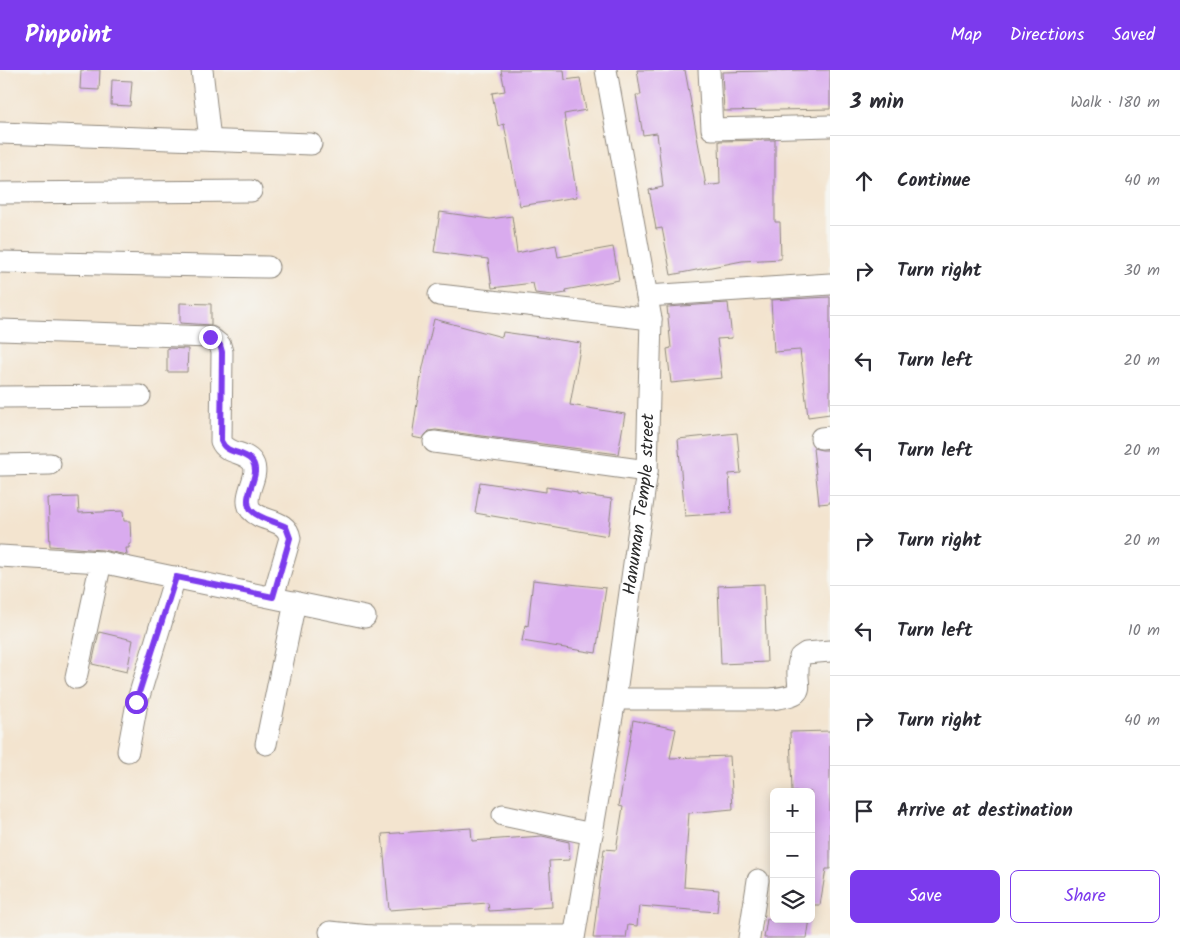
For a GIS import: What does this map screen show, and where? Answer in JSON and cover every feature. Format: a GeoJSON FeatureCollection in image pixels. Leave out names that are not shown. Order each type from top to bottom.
{"type":"FeatureCollection","features":[{"type":"Feature","properties":{"kind":"street"},"geometry":{"type":"LineString","coordinates":[[202,70],[210,140]]}},
{"type":"Feature","properties":{"kind":"street","name":"Hanuman Temple street"},"geometry":{"type":"LineString","coordinates":[[574,937],[615,699],[647,471],[651,319],[606,70]]}},
{"type":"Feature","properties":{"kind":"street"},"geometry":{"type":"LineString","coordinates":[[709,70],[712,129],[830,126]]}},
{"type":"Feature","properties":{"kind":"street"},"geometry":{"type":"LineString","coordinates":[[0,133],[311,144]]}},
{"type":"Feature","properties":{"kind":"street"},"geometry":{"type":"LineString","coordinates":[[0,193],[251,191]]}},
{"type":"Feature","properties":{"kind":"street"},"geometry":{"type":"LineString","coordinates":[[0,262],[268,267]]}},
{"type":"Feature","properties":{"kind":"street"},"geometry":{"type":"LineString","coordinates":[[647,296],[830,284]]}},
{"type":"Feature","properties":{"kind":"street"},"geometry":{"type":"LineString","coordinates":[[439,295],[651,319]]}},
{"type":"Feature","properties":{"kind":"street"},"geometry":{"type":"LineString","coordinates":[[0,330],[175,334],[210,337],[216,340],[222,352],[221,441],[228,450],[244,456],[254,464],[255,471],[248,500],[251,509],[257,515],[280,524],[289,532],[290,538],[273,597]]}},
{"type":"Feature","properties":{"kind":"street"},"geometry":{"type":"LineString","coordinates":[[0,397],[140,396]]}},
{"type":"Feature","properties":{"kind":"street"},"geometry":{"type":"LineString","coordinates":[[434,442],[647,471]]}},
{"type":"Feature","properties":{"kind":"street"},"geometry":{"type":"LineString","coordinates":[[0,465],[50,464]]}},
{"type":"Feature","properties":{"kind":"street"},"geometry":{"type":"LineString","coordinates":[[0,556],[101,562],[365,617]]}},
{"type":"Feature","properties":{"kind":"street"},"geometry":{"type":"LineString","coordinates":[[76,678],[101,562]]}},
{"type":"Feature","properties":{"kind":"street"},"geometry":{"type":"LineString","coordinates":[[128,751],[136,702],[176,577]]}},
{"type":"Feature","properties":{"kind":"street"},"geometry":{"type":"LineString","coordinates":[[266,744],[295,602]]}},
{"type":"Feature","properties":{"kind":"street"},"geometry":{"type":"LineString","coordinates":[[615,699],[771,699],[793,697],[798,693],[800,657],[806,653],[830,650]]}},
{"type":"Feature","properties":{"kind":"street"},"geometry":{"type":"LineString","coordinates":[[503,815],[592,834]]}},
{"type":"Feature","properties":{"kind":"street"},"geometry":{"type":"LineString","coordinates":[[749,938],[758,880]]}},
{"type":"Feature","properties":{"kind":"street"},"geometry":{"type":"LineString","coordinates":[[330,932],[370,937],[574,937]]}},
{"type":"Feature","properties":{"kind":"building"},"geometry":{"type":"Polygon","coordinates":[[[81,70],[100,70],[99,90],[80,89],[81,70]]]}},
{"type":"Feature","properties":{"kind":"building"},"geometry":{"type":"Polygon","coordinates":[[[501,70],[564,70],[565,80],[580,78],[586,110],[564,114],[577,197],[520,206],[504,124],[498,126],[492,93],[505,91],[501,70]]]}},
{"type":"Feature","properties":{"kind":"building"},"geometry":{"type":"Polygon","coordinates":[[[637,70],[685,70],[706,186],[720,184],[719,141],[775,140],[775,222],[780,222],[781,259],[742,261],[671,275],[662,228],[656,229],[649,190],[663,187],[657,133],[643,135],[636,95],[641,95],[637,70]]]}},
{"type":"Feature","properties":{"kind":"building"},"geometry":{"type":"Polygon","coordinates":[[[830,70],[830,109],[724,111],[722,72],[830,70]]]}},
{"type":"Feature","properties":{"kind":"building"},"geometry":{"type":"Polygon","coordinates":[[[112,80],[132,81],[130,106],[111,105],[112,80]]]}},
{"type":"Feature","properties":{"kind":"building"},"geometry":{"type":"Polygon","coordinates":[[[440,212],[490,219],[512,216],[517,253],[556,245],[558,257],[613,247],[619,280],[565,290],[566,293],[554,295],[535,293],[533,283],[492,288],[488,259],[434,252],[440,212]]]}},
{"type":"Feature","properties":{"kind":"building"},"geometry":{"type":"Polygon","coordinates":[[[830,297],[830,414],[808,417],[800,350],[774,352],[771,300],[830,297]]]}},
{"type":"Feature","properties":{"kind":"building"},"geometry":{"type":"Polygon","coordinates":[[[180,303],[211,304],[211,325],[180,323],[180,303]]]}},
{"type":"Feature","properties":{"kind":"building"},"geometry":{"type":"Polygon","coordinates":[[[728,303],[732,338],[717,339],[722,378],[671,383],[667,349],[671,348],[667,307],[728,303]]]}},
{"type":"Feature","properties":{"kind":"building"},"geometry":{"type":"Polygon","coordinates":[[[434,319],[502,337],[503,332],[581,343],[570,405],[625,414],[618,454],[436,430],[429,431],[422,439],[412,437],[421,376],[434,319]]]}},
{"type":"Feature","properties":{"kind":"building"},"geometry":{"type":"Polygon","coordinates":[[[167,348],[188,349],[187,372],[167,372],[167,348]]]}},
{"type":"Feature","properties":{"kind":"building"},"geometry":{"type":"Polygon","coordinates":[[[737,433],[741,473],[729,474],[731,513],[685,516],[678,439],[737,433]]]}},
{"type":"Feature","properties":{"kind":"building"},"geometry":{"type":"Polygon","coordinates":[[[813,448],[830,450],[830,503],[819,504],[813,448]]]}},
{"type":"Feature","properties":{"kind":"building"},"geometry":{"type":"Polygon","coordinates":[[[480,482],[546,492],[546,487],[612,499],[608,536],[475,513],[480,482]]]}},
{"type":"Feature","properties":{"kind":"building"},"geometry":{"type":"Polygon","coordinates":[[[78,497],[79,513],[123,511],[124,521],[130,521],[131,544],[129,544],[129,548],[126,548],[127,555],[102,550],[50,546],[48,498],[78,497]]]}},
{"type":"Feature","properties":{"kind":"building"},"geometry":{"type":"Polygon","coordinates":[[[533,580],[606,588],[596,653],[522,641],[525,625],[528,626],[533,580]]]}},
{"type":"Feature","properties":{"kind":"building"},"geometry":{"type":"Polygon","coordinates":[[[764,584],[767,662],[721,664],[718,586],[764,584]]]}},
{"type":"Feature","properties":{"kind":"building"},"geometry":{"type":"Polygon","coordinates":[[[99,632],[133,640],[127,672],[92,664],[99,632]]]}},
{"type":"Feature","properties":{"kind":"building"},"geometry":{"type":"Polygon","coordinates":[[[633,720],[676,729],[670,758],[730,756],[733,809],[689,813],[684,887],[719,890],[717,912],[639,906],[637,926],[628,925],[626,938],[593,938],[604,849],[616,850],[623,807],[619,806],[633,720]]]}},
{"type":"Feature","properties":{"kind":"building"},"geometry":{"type":"Polygon","coordinates":[[[830,731],[830,869],[826,869],[820,905],[815,905],[815,788],[792,788],[790,732],[830,731]]]}},
{"type":"Feature","properties":{"kind":"building"},"geometry":{"type":"Polygon","coordinates":[[[471,828],[472,841],[542,836],[569,842],[570,860],[549,861],[552,907],[489,911],[488,903],[389,910],[382,834],[471,828]]]}},
{"type":"Feature","properties":{"kind":"building"},"geometry":{"type":"Polygon","coordinates":[[[767,919],[770,919],[770,923],[809,923],[807,938],[764,938],[767,919]]]}},
{"type":"Feature","properties":{"kind":"route"},"geometry":{"type":"LineString","coordinates":[[136,702],[176,577],[273,597],[290,538],[286,527],[257,515],[251,509],[248,500],[255,471],[254,464],[244,456],[228,450],[221,441],[222,352],[220,345],[210,337]]}}]}
